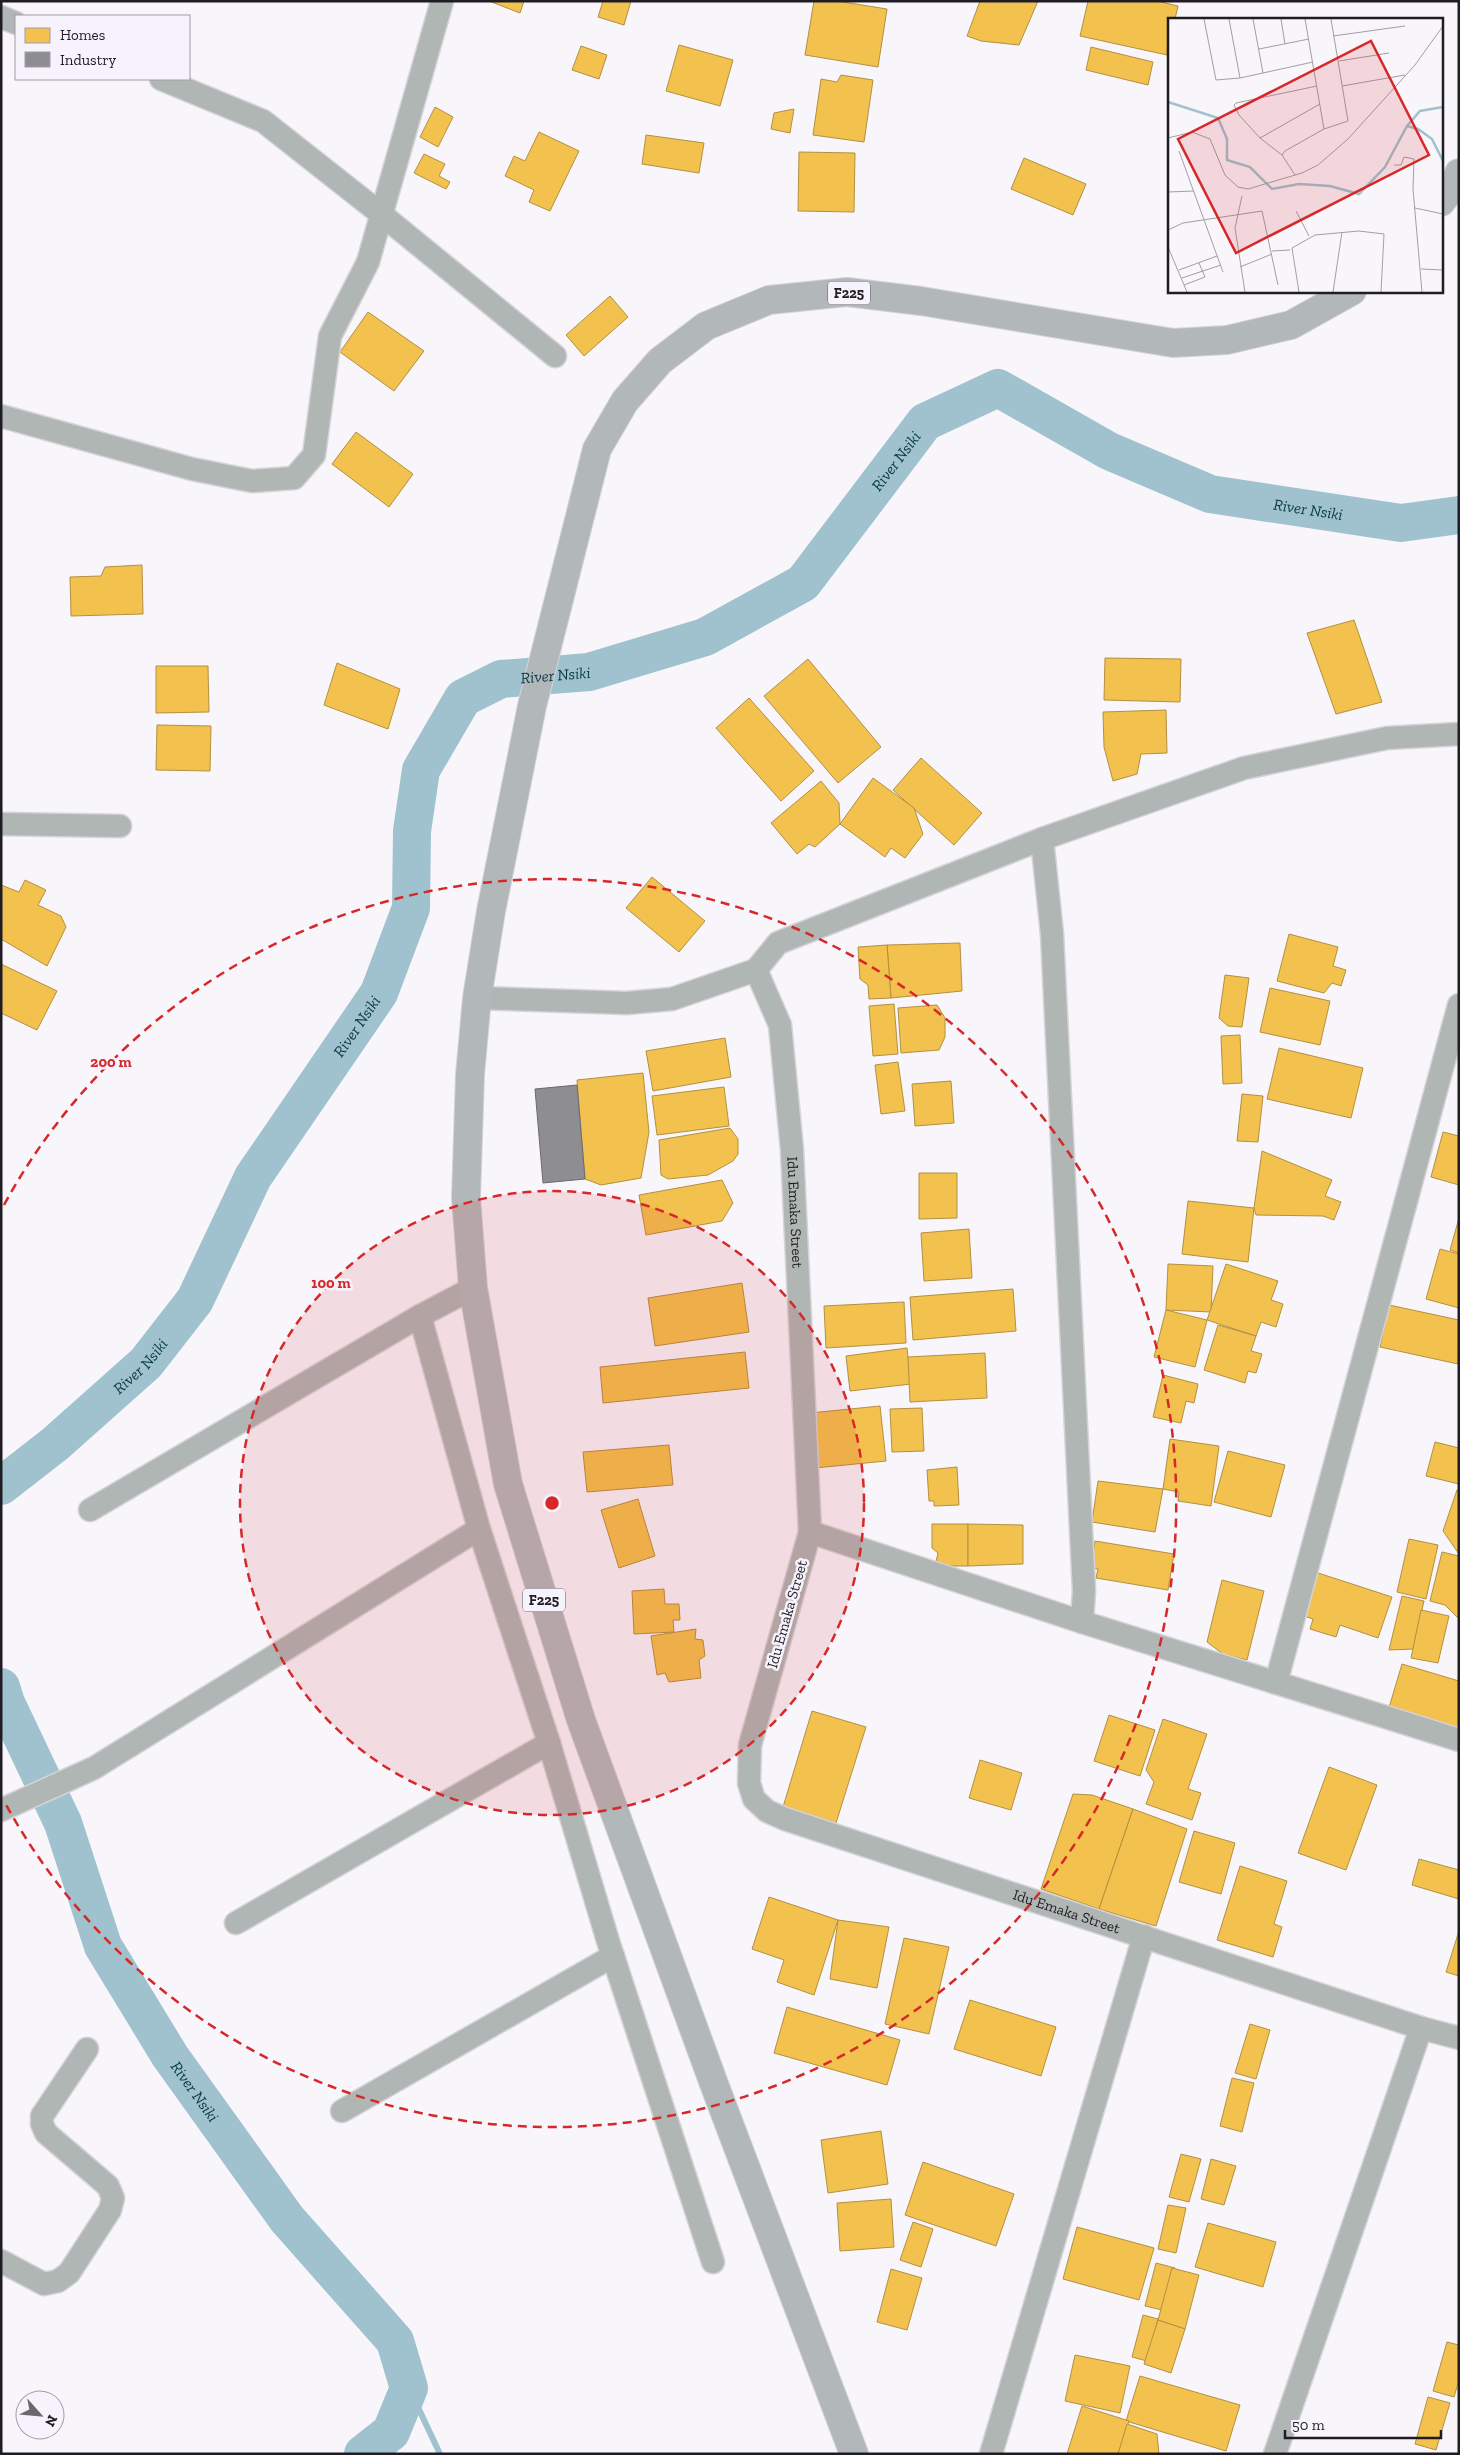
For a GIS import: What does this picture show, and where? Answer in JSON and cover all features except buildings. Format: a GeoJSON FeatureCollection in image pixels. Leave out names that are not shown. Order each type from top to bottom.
{"type":"FeatureCollection","features":[{"type":"Feature","properties":{"kind":"main road"},"geometry":{"type":"LineString","coordinates":[[1442,201],[1456,182],[1459,173]]}},
{"type":"Feature","properties":{"kind":"main road","name":"F225"},"geometry":{"type":"LineString","coordinates":[[854,2454],[714,2084],[581,1720],[508,1484],[473,1288],[466,1198],[470,1075],[477,998],[491,911],[532,706],[597,449],[625,402],[660,361],[706,326],[769,300],[847,292],[921,301],[1173,343],[1227,340],[1291,325],[1350,292]]}},
{"type":"Feature","properties":{"kind":"street"},"geometry":{"type":"LineString","coordinates":[[1,416],[192,469],[252,481],[294,478],[314,455],[330,336],[368,262],[442,1]]}},
{"type":"Feature","properties":{"kind":"street"},"geometry":{"type":"LineString","coordinates":[[1,17],[15,23]]}},
{"type":"Feature","properties":{"kind":"street"},"geometry":{"type":"LineString","coordinates":[[163,80],[263,121],[381,214],[555,356]]}},
{"type":"Feature","properties":{"kind":"street"},"geometry":{"type":"LineString","coordinates":[[477,998],[626,1004],[672,999],[756,970],[778,942],[1042,839],[1244,768],[1387,738],[1459,734]]}},
{"type":"Feature","properties":{"kind":"street"},"geometry":{"type":"LineString","coordinates":[[1,824],[120,826]]}},
{"type":"Feature","properties":{"kind":"street"},"geometry":{"type":"LineString","coordinates":[[1042,839],[1052,934],[1084,1591],[1082,1622]]}},
{"type":"Feature","properties":{"kind":"street","name":"Idu Emaka Street"},"geometry":{"type":"LineString","coordinates":[[756,970],[780,1025],[781,1035],[792,1150],[810,1532],[750,1745],[749,1783],[754,1799],[767,1811],[786,1818],[1421,2028],[1459,2038]]}},
{"type":"Feature","properties":{"kind":"street"},"geometry":{"type":"LineString","coordinates":[[1276,1683],[1459,1006]]}},
{"type":"Feature","properties":{"kind":"street"},"geometry":{"type":"LineString","coordinates":[[90,1510],[420,1316],[473,1288]]}},
{"type":"Feature","properties":{"kind":"street"},"geometry":{"type":"LineString","coordinates":[[420,1316],[479,1529],[549,1743],[613,1956],[713,2262]]}},
{"type":"Feature","properties":{"kind":"street"},"geometry":{"type":"LineString","coordinates":[[10,1807],[94,1768],[479,1529]]}},
{"type":"Feature","properties":{"kind":"street"},"geometry":{"type":"LineString","coordinates":[[810,1532],[1082,1622],[1459,1740]]}},
{"type":"Feature","properties":{"kind":"street"},"geometry":{"type":"LineString","coordinates":[[236,1923],[549,1743]]}},
{"type":"Feature","properties":{"kind":"street"},"geometry":{"type":"LineString","coordinates":[[991,2454],[1144,1936]]}},
{"type":"Feature","properties":{"kind":"street"},"geometry":{"type":"LineString","coordinates":[[342,2111],[613,1956]]}},
{"type":"Feature","properties":{"kind":"street"},"geometry":{"type":"LineString","coordinates":[[1275,2454],[1421,2028]]}},
{"type":"Feature","properties":{"kind":"street"},"geometry":{"type":"LineString","coordinates":[[1,2261],[44,2284],[58,2281],[69,2272],[110,2210],[113,2198],[108,2186],[46,2133],[42,2124],[42,2116],[86,2049]]}},
{"type":"Feature","properties":{"kind":"waterway","name":"River Nsiki"},"geometry":{"type":"LineString","coordinates":[[1,1486],[55,1444],[146,1363],[195,1300],[253,1177],[379,993],[411,908],[412,831],[421,770],[463,698],[501,679],[589,672],[705,637],[803,583],[925,422],[998,388],[1109,451],[1210,494],[1401,523],[1459,515]]}},
{"type":"Feature","properties":{"kind":"waterway","name":"River Nsiki"},"geometry":{"type":"LineString","coordinates":[[1,1687],[6,1703],[63,1823],[103,1946],[170,2056],[287,2219],[395,2341],[409,2388],[391,2432],[363,2454]]}},
{"type":"Feature","properties":{"kind":"waterway"},"geometry":{"type":"LineString","coordinates":[[409,2388],[440,2454]]}}]}
